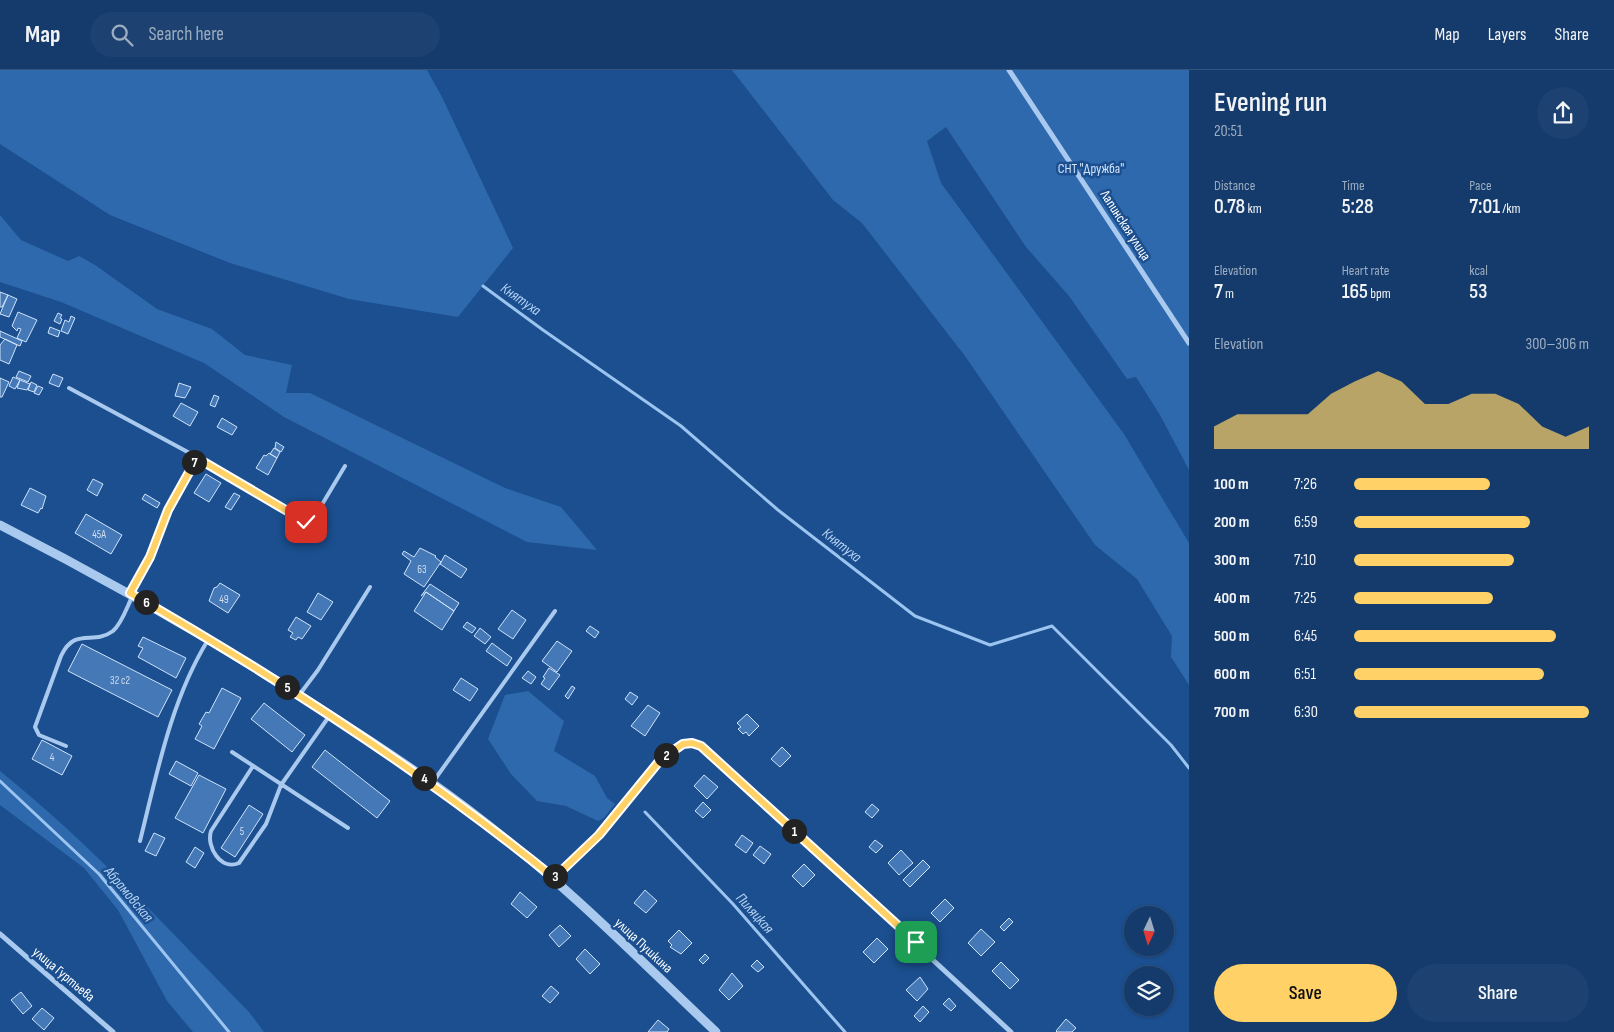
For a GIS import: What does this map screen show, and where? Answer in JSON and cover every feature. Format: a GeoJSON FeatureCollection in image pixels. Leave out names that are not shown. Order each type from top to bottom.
{"type":"FeatureCollection","features":[{"type":"Feature","properties":{"kind":"street","name":"Лапинская улица"},"geometry":{"type":"LineString","coordinates":[[1010,70],[1189,343]]}},
{"type":"Feature","properties":{"kind":"street","name":"улица Пушкина"},"geometry":{"type":"LineString","coordinates":[[0,525],[131,594],[209,639],[330,715],[432,784],[482,820],[554,878],[716,1032]]}},
{"type":"Feature","properties":{"kind":"street"},"geometry":{"type":"LineString","coordinates":[[554,878],[599,835],[661,759],[683,744],[692,743],[701,746],[1011,1032]]}},
{"type":"Feature","properties":{"kind":"street","name":"улица Гуртьева"},"geometry":{"type":"LineString","coordinates":[[0,934],[114,1032]]}},
{"type":"Feature","properties":{"kind":"lane"},"geometry":{"type":"LineString","coordinates":[[69,388],[197,458],[306,522],[310,522],[314,518],[345,466]]}},
{"type":"Feature","properties":{"kind":"lane"},"geometry":{"type":"LineString","coordinates":[[66,746],[39,735],[35,727],[61,656],[73,640],[98,637],[114,630],[150,557],[168,510],[197,458]]}},
{"type":"Feature","properties":{"kind":"lane"},"geometry":{"type":"LineString","coordinates":[[299,695],[318,670],[370,587]]}},
{"type":"Feature","properties":{"kind":"lane"},"geometry":{"type":"LineString","coordinates":[[432,784],[555,611]]}},
{"type":"Feature","properties":{"kind":"lane"},"geometry":{"type":"LineString","coordinates":[[140,841],[171,724],[200,654],[209,639]]}},
{"type":"Feature","properties":{"kind":"lane"},"geometry":{"type":"LineString","coordinates":[[253,766],[209,838],[213,852],[227,864],[234,866],[245,856],[266,824],[281,784],[330,715]]}},
{"type":"Feature","properties":{"kind":"lane"},"geometry":{"type":"LineString","coordinates":[[232,752],[348,828]]}},
{"type":"Feature","properties":{"kind":"green space"},"geometry":{"type":"Polygon","coordinates":[[[0,70],[427,70],[442,97],[513,248],[458,317],[349,299],[230,263],[110,215],[0,144],[0,70]]]}},
{"type":"Feature","properties":{"kind":"green space","name":"СНТ \"Дружба\""},"geometry":{"type":"Polygon","coordinates":[[[732,70],[1189,70],[1189,470],[1160,415],[1136,377],[1127,379],[1069,296],[1026,247],[946,127],[927,141],[941,183],[1124,434],[1189,543],[1189,685],[1171,657],[1172,636],[1137,579],[1095,545],[965,356],[862,223],[833,200],[732,70]]]}},
{"type":"Feature","properties":{"kind":"green space"},"geometry":{"type":"Polygon","coordinates":[[[0,215],[21,240],[68,261],[79,256],[95,265],[157,309],[212,329],[245,355],[292,365],[286,393],[310,393],[505,488],[561,507],[597,550],[527,542],[284,417],[204,363],[61,302],[0,282],[0,215]]]}},
{"type":"Feature","properties":{"kind":"green space"},"geometry":{"type":"Polygon","coordinates":[[[528,691],[564,721],[554,751],[595,776],[607,798],[615,804],[604,818],[598,821],[566,806],[537,801],[511,774],[488,739],[505,695],[528,691]]]}},
{"type":"Feature","properties":{"kind":"green space"},"geometry":{"type":"Polygon","coordinates":[[[0,771],[66,827],[97,857],[249,1012],[264,1032],[193,1032],[167,1001],[118,910],[84,868],[0,805],[0,771]]]}},
{"type":"Feature","properties":{"kind":"building"},"geometry":{"type":"Polygon","coordinates":[[[0,292],[8,295],[2,307],[0,307],[0,292]]]}},
{"type":"Feature","properties":{"kind":"building"},"geometry":{"type":"Polygon","coordinates":[[[8,295],[17,299],[9,317],[0,314],[8,295]]]}},
{"type":"Feature","properties":{"kind":"building"},"geometry":{"type":"Polygon","coordinates":[[[18,312],[37,320],[26,342],[17,338],[21,329],[18,328],[17,331],[12,326],[18,312]]]}},
{"type":"Feature","properties":{"kind":"building"},"geometry":{"type":"Polygon","coordinates":[[[58,313],[62,315],[60,324],[54,321],[58,313]]]}},
{"type":"Feature","properties":{"kind":"building"},"geometry":{"type":"Polygon","coordinates":[[[71,316],[75,318],[68,334],[61,331],[65,320],[69,322],[71,316]]]}},
{"type":"Feature","properties":{"kind":"building"},"geometry":{"type":"Polygon","coordinates":[[[50,327],[60,331],[58,337],[48,333],[50,327]]]}},
{"type":"Feature","properties":{"kind":"building"},"geometry":{"type":"Polygon","coordinates":[[[0,331],[22,341],[20,346],[0,337],[0,331]]]}},
{"type":"Feature","properties":{"kind":"building"},"geometry":{"type":"Polygon","coordinates":[[[5,339],[17,345],[9,364],[0,360],[0,345],[5,339]]]}},
{"type":"Feature","properties":{"kind":"building"},"geometry":{"type":"Polygon","coordinates":[[[19,371],[31,376],[28,382],[16,377],[19,371]]]}},
{"type":"Feature","properties":{"kind":"building"},"geometry":{"type":"Polygon","coordinates":[[[53,374],[63,378],[59,387],[49,383],[53,374]]]}},
{"type":"Feature","properties":{"kind":"building"},"geometry":{"type":"Polygon","coordinates":[[[13,377],[20,380],[15,389],[9,386],[13,377]]]}},
{"type":"Feature","properties":{"kind":"building"},"geometry":{"type":"Polygon","coordinates":[[[0,378],[9,382],[2,397],[0,397],[0,378]]]}},
{"type":"Feature","properties":{"kind":"building"},"geometry":{"type":"Polygon","coordinates":[[[20,380],[30,384],[27,390],[17,388],[20,380]]]}},
{"type":"Feature","properties":{"kind":"building"},"geometry":{"type":"Polygon","coordinates":[[[31,382],[37,385],[34,392],[28,390],[31,382]]]}},
{"type":"Feature","properties":{"kind":"building"},"geometry":{"type":"Polygon","coordinates":[[[179,383],[191,387],[185,398],[175,396],[179,383]]]}},
{"type":"Feature","properties":{"kind":"building"},"geometry":{"type":"Polygon","coordinates":[[[38,386],[43,388],[39,395],[34,393],[38,386]]]}},
{"type":"Feature","properties":{"kind":"building"},"geometry":{"type":"Polygon","coordinates":[[[214,395],[219,397],[215,407],[210,405],[214,395]]]}},
{"type":"Feature","properties":{"kind":"building"},"geometry":{"type":"Polygon","coordinates":[[[181,403],[198,412],[190,426],[173,416],[181,403]]]}},
{"type":"Feature","properties":{"kind":"building"},"geometry":{"type":"Polygon","coordinates":[[[222,418],[237,427],[232,435],[217,427],[222,418]]]}},
{"type":"Feature","properties":{"kind":"building"},"geometry":{"type":"Polygon","coordinates":[[[276,442],[284,447],[281,452],[275,448],[276,442]]]}},
{"type":"Feature","properties":{"kind":"building"},"geometry":{"type":"Polygon","coordinates":[[[274,448],[280,452],[277,458],[270,454],[274,448]]]}},
{"type":"Feature","properties":{"kind":"building"},"geometry":{"type":"Polygon","coordinates":[[[269,453],[277,458],[268,475],[256,468],[264,455],[266,456],[269,453]]]}},
{"type":"Feature","properties":{"kind":"building"},"geometry":{"type":"Polygon","coordinates":[[[206,474],[221,483],[209,502],[194,493],[206,474]]]}},
{"type":"Feature","properties":{"kind":"building"},"geometry":{"type":"Polygon","coordinates":[[[93,479],[103,484],[97,496],[87,490],[93,479]]]}},
{"type":"Feature","properties":{"kind":"building"},"geometry":{"type":"Polygon","coordinates":[[[30,488],[46,496],[42,509],[38,513],[21,505],[30,488]]]}},
{"type":"Feature","properties":{"kind":"building"},"geometry":{"type":"Polygon","coordinates":[[[234,493],[240,496],[231,510],[225,507],[234,493]]]}},
{"type":"Feature","properties":{"kind":"building"},"geometry":{"type":"Polygon","coordinates":[[[145,494],[160,503],[157,508],[142,499],[145,494]]]}},
{"type":"Feature","properties":{"kind":"building"},"geometry":{"type":"Polygon","coordinates":[[[86,514],[122,535],[111,554],[75,533],[86,514]]]}},
{"type":"Feature","properties":{"kind":"building"},"geometry":{"type":"Polygon","coordinates":[[[420,548],[436,556],[441,562],[424,587],[404,574],[411,561],[402,554],[404,551],[414,557],[420,548]]]}},
{"type":"Feature","properties":{"kind":"building"},"geometry":{"type":"Polygon","coordinates":[[[445,555],[467,569],[461,578],[440,564],[445,555]]]}},
{"type":"Feature","properties":{"kind":"building"},"geometry":{"type":"Polygon","coordinates":[[[220,583],[240,595],[228,613],[209,601],[214,588],[220,583]]]}},
{"type":"Feature","properties":{"kind":"building"},"geometry":{"type":"Polygon","coordinates":[[[430,584],[459,603],[454,611],[426,592],[421,596],[430,584]]]}},
{"type":"Feature","properties":{"kind":"building"},"geometry":{"type":"Polygon","coordinates":[[[426,592],[454,611],[442,630],[414,611],[426,592]]]}},
{"type":"Feature","properties":{"kind":"building"},"geometry":{"type":"Polygon","coordinates":[[[318,593],[333,602],[321,620],[307,612],[318,593]]]}},
{"type":"Feature","properties":{"kind":"building"},"geometry":{"type":"Polygon","coordinates":[[[512,610],[526,620],[513,639],[498,629],[512,610]]]}},
{"type":"Feature","properties":{"kind":"building"},"geometry":{"type":"Polygon","coordinates":[[[296,617],[311,626],[302,639],[298,637],[296,640],[290,637],[293,633],[288,630],[296,617]]]}},
{"type":"Feature","properties":{"kind":"building"},"geometry":{"type":"Polygon","coordinates":[[[467,622],[476,628],[472,633],[463,627],[467,622]]]}},
{"type":"Feature","properties":{"kind":"building"},"geometry":{"type":"Polygon","coordinates":[[[590,626],[599,632],[595,638],[586,631],[590,626]]]}},
{"type":"Feature","properties":{"kind":"building"},"geometry":{"type":"Polygon","coordinates":[[[480,628],[491,637],[485,644],[474,636],[480,628]]]}},
{"type":"Feature","properties":{"kind":"building"},"geometry":{"type":"Polygon","coordinates":[[[143,637],[186,658],[176,678],[138,657],[143,648],[138,646],[143,637]]]}},
{"type":"Feature","properties":{"kind":"building"},"geometry":{"type":"Polygon","coordinates":[[[557,641],[572,651],[557,672],[542,661],[557,641]]]}},
{"type":"Feature","properties":{"kind":"building"},"geometry":{"type":"Polygon","coordinates":[[[492,643],[512,658],[507,666],[486,651],[492,643]]]}},
{"type":"Feature","properties":{"kind":"building"},"geometry":{"type":"Polygon","coordinates":[[[82,644],[172,690],[158,717],[68,671],[82,644]]]}},
{"type":"Feature","properties":{"kind":"building"},"geometry":{"type":"Polygon","coordinates":[[[549,668],[560,675],[549,690],[541,684],[549,668]]]}},
{"type":"Feature","properties":{"kind":"building"},"geometry":{"type":"Polygon","coordinates":[[[528,671],[536,677],[531,684],[522,678],[528,671]]]}},
{"type":"Feature","properties":{"kind":"building"},"geometry":{"type":"Polygon","coordinates":[[[461,678],[478,689],[470,701],[453,690],[461,678]]]}},
{"type":"Feature","properties":{"kind":"building"},"geometry":{"type":"Polygon","coordinates":[[[572,686],[575,688],[568,699],[565,696],[572,686]]]}},
{"type":"Feature","properties":{"kind":"building"},"geometry":{"type":"Polygon","coordinates":[[[222,688],[241,698],[214,749],[195,739],[202,726],[199,724],[206,712],[209,713],[222,688]]]}},
{"type":"Feature","properties":{"kind":"building"},"geometry":{"type":"Polygon","coordinates":[[[630,692],[638,697],[632,705],[625,699],[630,692]]]}},
{"type":"Feature","properties":{"kind":"building"},"geometry":{"type":"Polygon","coordinates":[[[264,703],[305,735],[292,752],[251,719],[264,703]]]}},
{"type":"Feature","properties":{"kind":"building"},"geometry":{"type":"Polygon","coordinates":[[[648,705],[660,713],[645,736],[631,726],[648,705]]]}},
{"type":"Feature","properties":{"kind":"building"},"geometry":{"type":"Polygon","coordinates":[[[747,714],[759,726],[749,736],[746,732],[743,734],[738,729],[741,727],[737,723],[747,714]]]}},
{"type":"Feature","properties":{"kind":"building"},"geometry":{"type":"Polygon","coordinates":[[[42,740],[72,756],[62,775],[32,759],[42,740]]]}},
{"type":"Feature","properties":{"kind":"building"},"geometry":{"type":"Polygon","coordinates":[[[782,747],[791,756],[780,767],[771,759],[782,747]]]}},
{"type":"Feature","properties":{"kind":"building"},"geometry":{"type":"Polygon","coordinates":[[[325,750],[390,801],[377,818],[312,767],[325,750]]]}},
{"type":"Feature","properties":{"kind":"building"},"geometry":{"type":"Polygon","coordinates":[[[176,761],[198,773],[191,786],[169,774],[176,761]]]}},
{"type":"Feature","properties":{"kind":"building"},"geometry":{"type":"Polygon","coordinates":[[[199,775],[226,789],[203,833],[175,818],[199,775]]]}},
{"type":"Feature","properties":{"kind":"building"},"geometry":{"type":"Polygon","coordinates":[[[704,775],[718,787],[707,799],[694,786],[704,775]]]}},
{"type":"Feature","properties":{"kind":"building"},"geometry":{"type":"Polygon","coordinates":[[[703,802],[711,810],[703,818],[695,811],[703,802]]]}},
{"type":"Feature","properties":{"kind":"building"},"geometry":{"type":"Polygon","coordinates":[[[872,804],[879,810],[872,818],[865,812],[872,804]]]}},
{"type":"Feature","properties":{"kind":"building"},"geometry":{"type":"Polygon","coordinates":[[[249,805],[263,814],[235,857],[221,848],[249,805]]]}},
{"type":"Feature","properties":{"kind":"building"},"geometry":{"type":"Polygon","coordinates":[[[154,833],[165,838],[156,856],[145,851],[154,833]]]}},
{"type":"Feature","properties":{"kind":"building"},"geometry":{"type":"Polygon","coordinates":[[[742,835],[753,843],[746,853],[735,845],[742,835]]]}},
{"type":"Feature","properties":{"kind":"building"},"geometry":{"type":"Polygon","coordinates":[[[875,840],[883,846],[876,853],[869,847],[875,840]]]}},
{"type":"Feature","properties":{"kind":"building"},"geometry":{"type":"Polygon","coordinates":[[[760,846],[771,854],[764,864],[753,855],[760,846]]]}},
{"type":"Feature","properties":{"kind":"building"},"geometry":{"type":"Polygon","coordinates":[[[195,847],[204,853],[195,868],[186,862],[195,847]]]}},
{"type":"Feature","properties":{"kind":"building"},"geometry":{"type":"Polygon","coordinates":[[[901,850],[913,863],[899,875],[888,863],[901,850]]]}},
{"type":"Feature","properties":{"kind":"building"},"geometry":{"type":"Polygon","coordinates":[[[923,860],[930,867],[910,887],[903,880],[923,860]]]}},
{"type":"Feature","properties":{"kind":"building"},"geometry":{"type":"Polygon","coordinates":[[[804,864],[815,875],[803,887],[792,876],[804,864]]]}},
{"type":"Feature","properties":{"kind":"building"},"geometry":{"type":"Polygon","coordinates":[[[645,890],[657,901],[646,913],[634,903],[645,890]]]}},
{"type":"Feature","properties":{"kind":"building"},"geometry":{"type":"Polygon","coordinates":[[[520,892],[537,907],[527,918],[511,904],[520,892]]]}},
{"type":"Feature","properties":{"kind":"building"},"geometry":{"type":"Polygon","coordinates":[[[945,899],[954,908],[940,922],[931,913],[945,899]]]}},
{"type":"Feature","properties":{"kind":"building"},"geometry":{"type":"Polygon","coordinates":[[[1009,918],[1013,922],[1004,931],[1000,927],[1009,918]]]}},
{"type":"Feature","properties":{"kind":"building"},"geometry":{"type":"Polygon","coordinates":[[[560,925],[571,936],[559,947],[549,935],[560,925]]]}},
{"type":"Feature","properties":{"kind":"building"},"geometry":{"type":"Polygon","coordinates":[[[981,929],[995,942],[981,956],[968,943],[981,929]]]}},
{"type":"Feature","properties":{"kind":"building"},"geometry":{"type":"Polygon","coordinates":[[[679,930],[692,943],[681,954],[670,947],[672,945],[668,941],[679,930]]]}},
{"type":"Feature","properties":{"kind":"building"},"geometry":{"type":"Polygon","coordinates":[[[877,938],[888,949],[874,963],[863,952],[877,938]]]}},
{"type":"Feature","properties":{"kind":"building"},"geometry":{"type":"Polygon","coordinates":[[[585,949],[600,964],[590,974],[576,959],[585,949]]]}},
{"type":"Feature","properties":{"kind":"building"},"geometry":{"type":"Polygon","coordinates":[[[705,954],[709,958],[703,964],[699,960],[705,954]]]}},
{"type":"Feature","properties":{"kind":"building"},"geometry":{"type":"Polygon","coordinates":[[[757,960],[764,967],[758,972],[751,966],[757,960]]]}},
{"type":"Feature","properties":{"kind":"building"},"geometry":{"type":"Polygon","coordinates":[[[1001,962],[1019,980],[1010,989],[992,971],[1001,962]]]}},
{"type":"Feature","properties":{"kind":"building"},"geometry":{"type":"Polygon","coordinates":[[[732,973],[743,986],[729,1000],[719,990],[732,973]]]}},
{"type":"Feature","properties":{"kind":"building"},"geometry":{"type":"Polygon","coordinates":[[[920,977],[928,989],[917,1001],[906,990],[920,977]]]}},
{"type":"Feature","properties":{"kind":"building"},"geometry":{"type":"Polygon","coordinates":[[[551,986],[559,993],[550,1003],[542,996],[551,986]]]}},
{"type":"Feature","properties":{"kind":"building"},"geometry":{"type":"Polygon","coordinates":[[[21,992],[32,1006],[23,1014],[11,1000],[21,992]]]}},
{"type":"Feature","properties":{"kind":"building"},"geometry":{"type":"Polygon","coordinates":[[[949,998],[956,1006],[951,1011],[943,1004],[949,998]]]}},
{"type":"Feature","properties":{"kind":"building"},"geometry":{"type":"Polygon","coordinates":[[[923,1006],[929,1012],[920,1022],[914,1016],[923,1006]]]}},
{"type":"Feature","properties":{"kind":"building"},"geometry":{"type":"Polygon","coordinates":[[[42,1008],[54,1018],[44,1030],[32,1019],[42,1008]]]}},
{"type":"Feature","properties":{"kind":"building"},"geometry":{"type":"Polygon","coordinates":[[[1066,1019],[1076,1028],[1072,1032],[1057,1032],[1056,1031],[1066,1019]]]}},
{"type":"Feature","properties":{"kind":"building"},"geometry":{"type":"Polygon","coordinates":[[[658,1020],[669,1029],[667,1032],[648,1032],[658,1020]]]}},
{"type":"Feature","properties":{"kind":"waterway","name":"Княтуха"},"geometry":{"type":"LineString","coordinates":[[483,286],[681,426],[778,510],[915,616],[990,645],[1052,626],[1171,745],[1189,768]]}},
{"type":"Feature","properties":{"kind":"waterway","name":"Абрамовская"},"geometry":{"type":"LineString","coordinates":[[0,781],[99,874],[229,1032]]}},
{"type":"Feature","properties":{"kind":"waterway","name":"Пиляцкая"},"geometry":{"type":"LineString","coordinates":[[645,812],[733,904],[845,1032]]}},
{"type":"Feature","properties":{"kind":"route"},"geometry":{"type":"LineString","coordinates":[[306,522],[197,458],[168,510],[150,557],[130,593],[280,682],[360,734],[482,820],[554,878],[599,835],[661,759],[674,748],[683,744],[692,743],[701,746],[916,942]]}}]}
